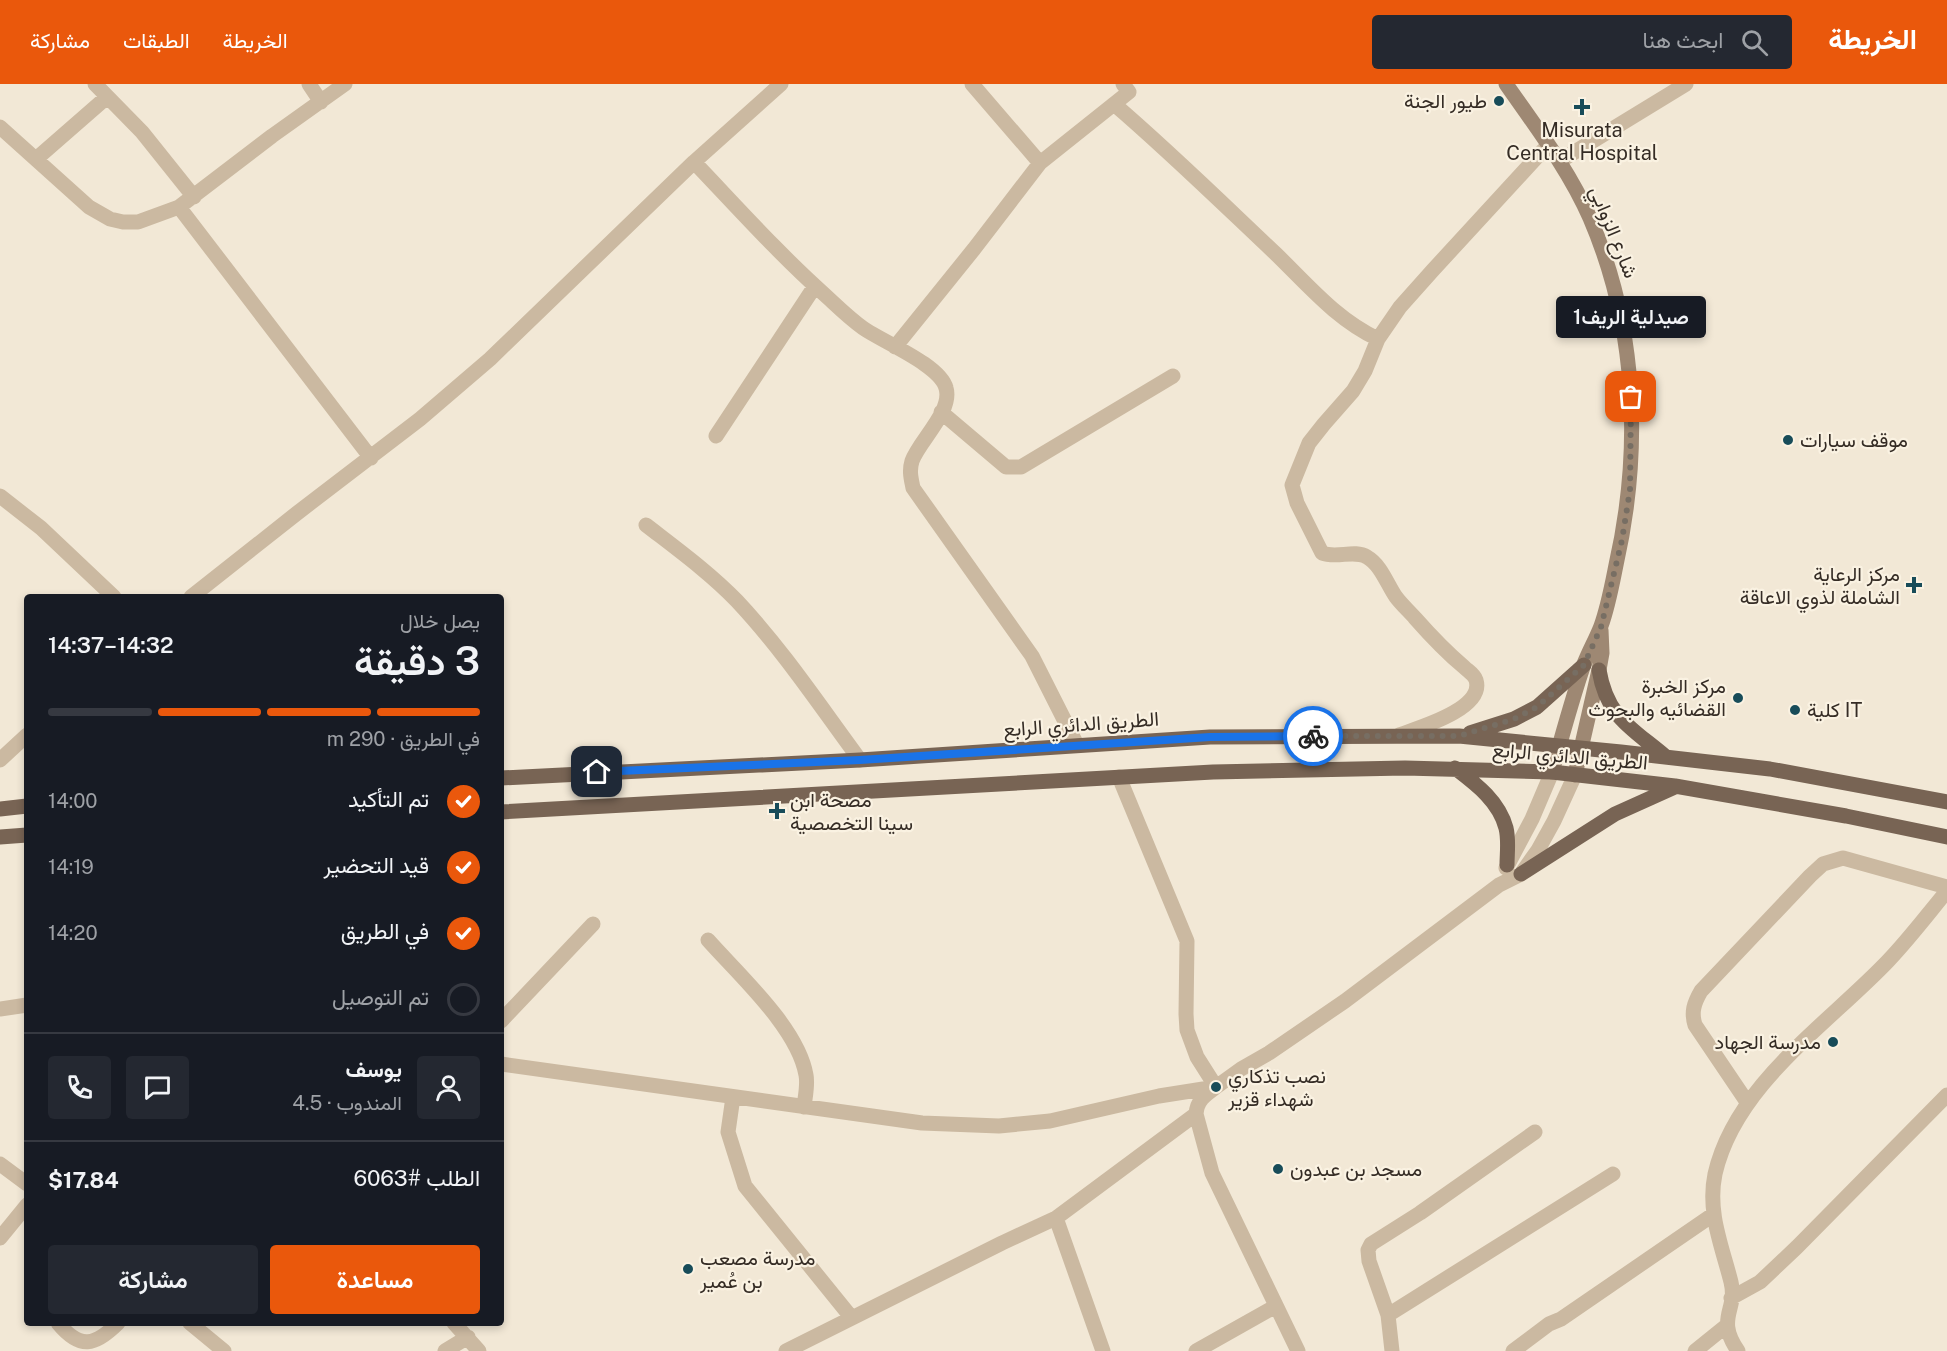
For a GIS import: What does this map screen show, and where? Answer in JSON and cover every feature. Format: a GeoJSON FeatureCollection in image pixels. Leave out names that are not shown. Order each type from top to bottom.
{"type":"FeatureCollection","features":[{"type":"Feature","properties":{"kind":"main road"},"geometry":{"type":"LineString","coordinates":[[1459,736],[1514,719],[1537,707],[1584,665]]}},
{"type":"Feature","properties":{"kind":"main road"},"geometry":{"type":"LineString","coordinates":[[1599,670],[1606,696],[1621,721],[1666,757]]}},
{"type":"Feature","properties":{"kind":"main road","name":"الطريق الدائري الرابع"},"geometry":{"type":"LineString","coordinates":[[504,778],[860,760],[1210,737],[1400,735],[1459,736],[1666,757],[1770,770],[1947,802]]}},
{"type":"Feature","properties":{"kind":"main road","name":"الطريق الدائري الرابع"},"geometry":{"type":"LineString","coordinates":[[504,813],[1119,777],[1320,769],[1455,768],[1552,772],[1675,786],[1846,816],[1947,837]]}},
{"type":"Feature","properties":{"kind":"main road"},"geometry":{"type":"LineString","coordinates":[[1455,768],[1479,786],[1497,807],[1506,828],[1507,866]]}},
{"type":"Feature","properties":{"kind":"main road"},"geometry":{"type":"LineString","coordinates":[[1521,874],[1616,814],[1675,786]]}},
{"type":"Feature","properties":{"kind":"main road"},"geometry":{"type":"LineString","coordinates":[[0,809],[24,806]]}},
{"type":"Feature","properties":{"kind":"main road"},"geometry":{"type":"LineString","coordinates":[[0,837],[24,835]]}},
{"type":"Feature","properties":{"kind":"street"},"geometry":{"type":"LineString","coordinates":[[95,84],[142,132],[194,197]]}},
{"type":"Feature","properties":{"kind":"street"},"geometry":{"type":"LineString","coordinates":[[309,84],[321,102]]}},
{"type":"Feature","properties":{"kind":"street"},"geometry":{"type":"LineString","coordinates":[[0,127],[89,207],[110,219],[138,222],[179,207],[194,197],[272,136],[345,84]]}},
{"type":"Feature","properties":{"kind":"street"},"geometry":{"type":"LineString","coordinates":[[195,594],[420,419],[489,359],[694,162],[781,84]]}},
{"type":"Feature","properties":{"kind":"street"},"geometry":{"type":"LineString","coordinates":[[972,84],[1040,163]]}},
{"type":"Feature","properties":{"kind":"street","name":"شارع الزوابي"},"geometry":{"type":"LineString","coordinates":[[1506,84],[1560,161],[1590,217],[1609,266],[1620,310],[1631,397],[1630,490],[1622,540],[1601,627]]}},
{"type":"Feature","properties":{"kind":"street"},"geometry":{"type":"LineString","coordinates":[[1560,161],[1686,84]]}},
{"type":"Feature","properties":{"kind":"street"},"geometry":{"type":"LineString","coordinates":[[894,346],[974,249],[1040,163],[1114,104],[1130,87]]}},
{"type":"Feature","properties":{"kind":"street"},"geometry":{"type":"LineString","coordinates":[[36,159],[106,97]]}},
{"type":"Feature","properties":{"kind":"street"},"geometry":{"type":"LineString","coordinates":[[1114,104],[1278,256],[1317,297],[1350,323],[1378,339]]}},
{"type":"Feature","properties":{"kind":"street"},"geometry":{"type":"LineString","coordinates":[[1400,735],[1440,721],[1456,712],[1476,692],[1476,680],[1472,673],[1452,658],[1397,598],[1374,561],[1364,555],[1334,556],[1322,553],[1297,503],[1292,485],[1310,443],[1353,391],[1365,371],[1378,339],[1400,307],[1548,145]]}},
{"type":"Feature","properties":{"kind":"street"},"geometry":{"type":"LineString","coordinates":[[694,162],[771,244],[858,325],[925,365],[941,379],[946,388],[947,399],[912,459],[909,472],[913,488],[1032,656],[1077,745]]}},
{"type":"Feature","properties":{"kind":"street"},"geometry":{"type":"LineString","coordinates":[[179,207],[371,458]]}},
{"type":"Feature","properties":{"kind":"street"},"geometry":{"type":"LineString","coordinates":[[716,436],[815,286]]}},
{"type":"Feature","properties":{"kind":"street"},"geometry":{"type":"LineString","coordinates":[[941,412],[1006,467],[1021,467],[1173,376]]}},
{"type":"Feature","properties":{"kind":"street"},"geometry":{"type":"LineString","coordinates":[[0,496],[40,528],[111,594]]}},
{"type":"Feature","properties":{"kind":"street"},"geometry":{"type":"LineString","coordinates":[[646,525],[699,567],[743,608],[779,649],[860,760]]}},
{"type":"Feature","properties":{"kind":"street"},"geometry":{"type":"LineString","coordinates":[[1498,885],[1532,819],[1552,772],[1584,665],[1601,627]]}},
{"type":"Feature","properties":{"kind":"street"},"geometry":{"type":"LineString","coordinates":[[1298,1351],[1212,1173],[1196,1114],[1196,1106],[1200,1099],[1216,1087],[1345,1001],[1498,885],[1521,874],[1539,850],[1575,775],[1602,653],[1601,627]]}},
{"type":"Feature","properties":{"kind":"street"},"geometry":{"type":"LineString","coordinates":[[0,760],[24,738]]}},
{"type":"Feature","properties":{"kind":"street"},"geometry":{"type":"LineString","coordinates":[[1119,777],[1187,941],[1187,1030],[1197,1057],[1216,1087]]}},
{"type":"Feature","properties":{"kind":"street"},"geometry":{"type":"LineString","coordinates":[[1738,1351],[1731,1341],[1726,1326],[1732,1285],[1714,1214],[1715,1175],[1726,1140],[1747,1102],[1818,1027],[1888,960],[1947,889],[1843,858],[1823,864],[1701,991],[1694,1004],[1692,1016],[1695,1025],[1747,1102]]}},
{"type":"Feature","properties":{"kind":"street"},"geometry":{"type":"LineString","coordinates":[[504,1018],[593,924]]}},
{"type":"Feature","properties":{"kind":"street"},"geometry":{"type":"LineString","coordinates":[[708,940],[782,1023],[798,1050],[806,1076],[804,1107]]}},
{"type":"Feature","properties":{"kind":"street"},"geometry":{"type":"LineString","coordinates":[[0,1010],[24,1006]]}},
{"type":"Feature","properties":{"kind":"street"},"geometry":{"type":"LineString","coordinates":[[504,1064],[922,1123],[999,1126],[1050,1121],[1159,1096],[1216,1087]]}},
{"type":"Feature","properties":{"kind":"street"},"geometry":{"type":"LineString","coordinates":[[1731,1298],[1760,1282],[1947,1095]]}},
{"type":"Feature","properties":{"kind":"street"},"geometry":{"type":"LineString","coordinates":[[733,1097],[728,1132],[745,1186],[851,1317]]}},
{"type":"Feature","properties":{"kind":"street"},"geometry":{"type":"LineString","coordinates":[[786,1351],[1056,1218],[1196,1114]]}},
{"type":"Feature","properties":{"kind":"street"},"geometry":{"type":"LineString","coordinates":[[1392,1351],[1388,1315],[1369,1261],[1368,1250],[1371,1244],[1420,1213],[1535,1132]]}},
{"type":"Feature","properties":{"kind":"street"},"geometry":{"type":"LineString","coordinates":[[0,1164],[24,1182]]}},
{"type":"Feature","properties":{"kind":"street"},"geometry":{"type":"LineString","coordinates":[[1388,1315],[1613,1174]]}},
{"type":"Feature","properties":{"kind":"street"},"geometry":{"type":"LineString","coordinates":[[0,1238],[24,1209]]}},
{"type":"Feature","properties":{"kind":"street"},"geometry":{"type":"LineString","coordinates":[[1513,1351],[1549,1324],[1714,1214]]}},
{"type":"Feature","properties":{"kind":"street"},"geometry":{"type":"LineString","coordinates":[[1056,1218],[1103,1351]]}},
{"type":"Feature","properties":{"kind":"street"},"geometry":{"type":"LineString","coordinates":[[1196,1351],[1276,1306]]}},
{"type":"Feature","properties":{"kind":"street"},"geometry":{"type":"LineString","coordinates":[[60,1326],[67,1334],[84,1343],[97,1341],[114,1326]]}},
{"type":"Feature","properties":{"kind":"street"},"geometry":{"type":"LineString","coordinates":[[194,1326],[224,1351]]}},
{"type":"Feature","properties":{"kind":"street"},"geometry":{"type":"LineString","coordinates":[[457,1326],[479,1351]]}},
{"type":"Feature","properties":{"kind":"street"},"geometry":{"type":"LineString","coordinates":[[1695,1351],[1726,1326]]}},
{"type":"Feature","properties":{"kind":"street"},"geometry":{"type":"LineString","coordinates":[[445,1351],[468,1337]]}},
{"type":"Feature","properties":{"kind":"way so far"},"geometry":{"type":"LineString","coordinates":[[1313,736],[1459,736],[1487,729],[1537,707],[1584,665],[1601,627],[1622,540],[1630,490],[1631,397]]}},
{"type":"Feature","properties":{"kind":"place","name":"طيور الجنة"},"geometry":{"type":"Point","coordinates":[1499,101]}},
{"type":"Feature","properties":{"kind":"place","name":"Misurata Central Hospital"},"geometry":{"type":"Point","coordinates":[1582,107]}},
{"type":"Feature","properties":{"kind":"place","name":"صيدلية الريف1"},"geometry":{"type":"Point","coordinates":[1631,397]}},
{"type":"Feature","properties":{"kind":"place","name":"موقف سيارات"},"geometry":{"type":"Point","coordinates":[1788,440]}},
{"type":"Feature","properties":{"kind":"place","name":"مركز الرعاية الشاملة لذوي الاعاقة"},"geometry":{"type":"Point","coordinates":[1914,585]}},
{"type":"Feature","properties":{"kind":"place","name":"مركز الخبرة القضائيه والبحوث"},"geometry":{"type":"Point","coordinates":[1738,698]}},
{"type":"Feature","properties":{"kind":"place","name":"كلية IT"},"geometry":{"type":"Point","coordinates":[1795,710]}},
{"type":"Feature","properties":{"kind":"place","name":"مصحة ابن سينا التخصصية"},"geometry":{"type":"Point","coordinates":[777,811]}},
{"type":"Feature","properties":{"kind":"place","name":"مدرسة الجهاد"},"geometry":{"type":"Point","coordinates":[1833,1042]}},
{"type":"Feature","properties":{"kind":"place","name":"نصب تذكاري شهداء قزير"},"geometry":{"type":"Point","coordinates":[1216,1087]}},
{"type":"Feature","properties":{"kind":"place","name":"مسجد بن عبدون"},"geometry":{"type":"Point","coordinates":[1278,1169]}},
{"type":"Feature","properties":{"kind":"place","name":"مدرسة مصعب بن عُمير"},"geometry":{"type":"Point","coordinates":[688,1269]}},
{"type":"Feature","properties":{"kind":"route"},"geometry":{"type":"LineString","coordinates":[[597,772],[860,760],[1210,737],[1313,736]]}}]}
